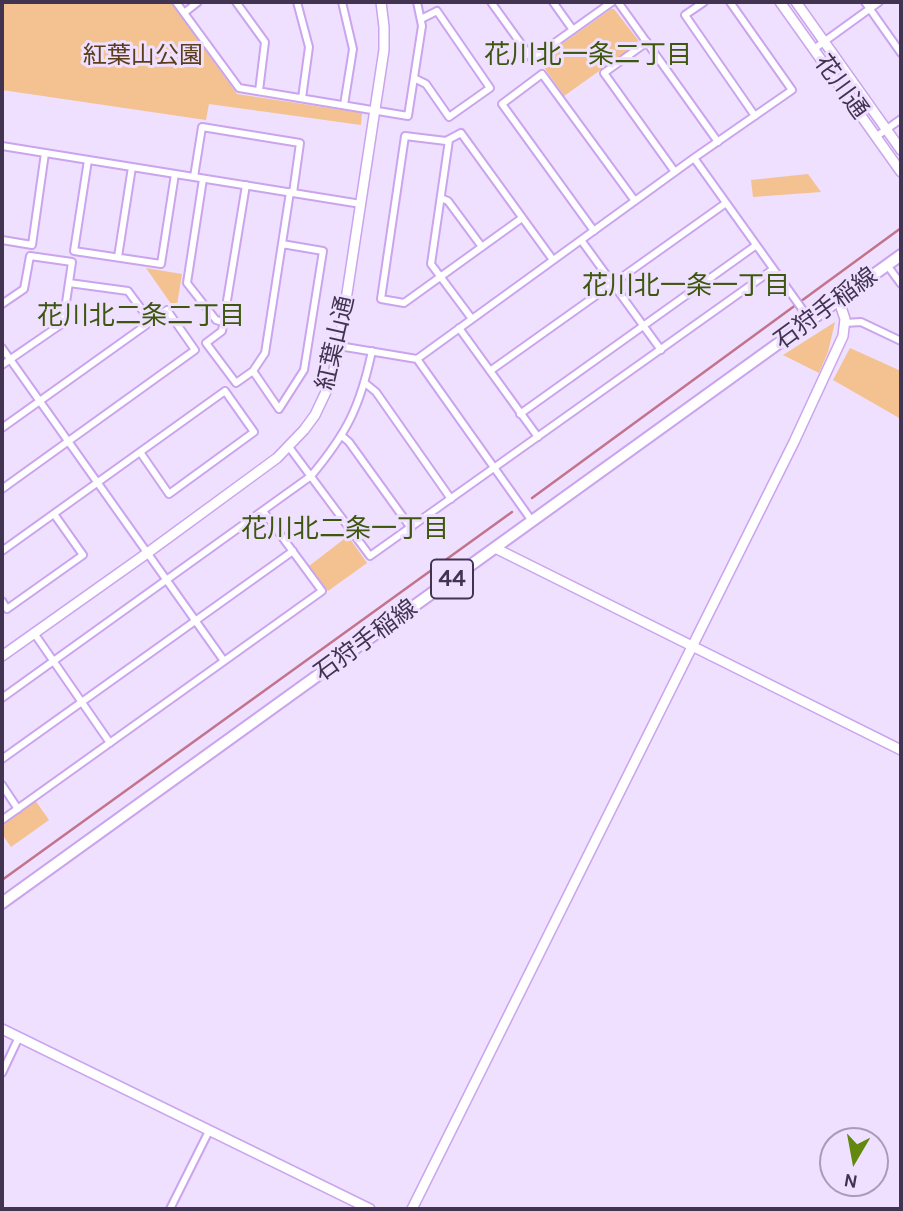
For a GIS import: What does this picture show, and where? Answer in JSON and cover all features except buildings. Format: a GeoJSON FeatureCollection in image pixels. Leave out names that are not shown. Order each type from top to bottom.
{"type":"FeatureCollection","features":[{"type":"Feature","properties":{"kind":"main road","name":"石狩手稲線"},"geometry":{"type":"LineString","coordinates":[[2,903],[901,255]]}},
{"type":"Feature","properties":{"kind":"street"},"geometry":{"type":"LineString","coordinates":[[176,2],[239,88],[408,116],[422,26],[417,2]]}},
{"type":"Feature","properties":{"kind":"street"},"geometry":{"type":"LineString","coordinates":[[184,13],[198,2]]}},
{"type":"Feature","properties":{"kind":"street"},"geometry":{"type":"LineString","coordinates":[[236,2],[265,42],[259,91]]}},
{"type":"Feature","properties":{"kind":"street"},"geometry":{"type":"LineString","coordinates":[[297,2],[309,47],[302,98]]}},
{"type":"Feature","properties":{"kind":"street"},"geometry":{"type":"LineString","coordinates":[[342,2],[353,49],[344,105]]}},
{"type":"Feature","properties":{"kind":"street","name":"紅葉山通"},"geometry":{"type":"LineString","coordinates":[[2,656],[146,554],[289,447],[324,400],[339,346],[384,50],[381,2]]}},
{"type":"Feature","properties":{"kind":"street"},"geometry":{"type":"LineString","coordinates":[[491,2],[532,59],[612,2]]}},
{"type":"Feature","properties":{"kind":"street"},"geometry":{"type":"LineString","coordinates":[[552,2],[573,30]]}},
{"type":"Feature","properties":{"kind":"street"},"geometry":{"type":"LineString","coordinates":[[618,2],[718,142]]}},
{"type":"Feature","properties":{"kind":"street"},"geometry":{"type":"LineString","coordinates":[[704,2],[685,15],[755,116]]}},
{"type":"Feature","properties":{"kind":"street"},"geometry":{"type":"LineString","coordinates":[[417,359],[792,90],[730,2]]}},
{"type":"Feature","properties":{"kind":"street","name":"花川通"},"geometry":{"type":"LineString","coordinates":[[780,2],[901,172]]}},
{"type":"Feature","properties":{"kind":"street","name":"花川通"},"geometry":{"type":"LineString","coordinates":[[796,2],[901,150]]}},
{"type":"Feature","properties":{"kind":"street"},"geometry":{"type":"LineString","coordinates":[[865,2],[901,53]]}},
{"type":"Feature","properties":{"kind":"street"},"geometry":{"type":"LineString","coordinates":[[814,49],[879,2]]}},
{"type":"Feature","properties":{"kind":"street"},"geometry":{"type":"LineString","coordinates":[[414,78],[426,84],[449,117],[490,88],[437,11],[421,19]]}},
{"type":"Feature","properties":{"kind":"street"},"geometry":{"type":"LineString","coordinates":[[647,43],[604,73],[676,172]]}},
{"type":"Feature","properties":{"kind":"street"},"geometry":{"type":"LineString","coordinates":[[594,231],[502,104],[542,74],[635,201]]}},
{"type":"Feature","properties":{"kind":"street"},"geometry":{"type":"LineString","coordinates":[[877,136],[901,119]]}},
{"type":"Feature","properties":{"kind":"street"},"geometry":{"type":"LineString","coordinates":[[194,177],[202,127],[299,143],[264,353],[253,371],[236,383],[206,343],[222,331],[246,185]]}},
{"type":"Feature","properties":{"kind":"street"},"geometry":{"type":"LineString","coordinates":[[522,218],[404,303],[381,299],[405,135],[449,140],[461,133],[553,260]]}},
{"type":"Feature","properties":{"kind":"street"},"geometry":{"type":"LineString","coordinates":[[449,140],[431,264],[472,319]]}},
{"type":"Feature","properties":{"kind":"street"},"geometry":{"type":"LineString","coordinates":[[2,146],[361,204]]}},
{"type":"Feature","properties":{"kind":"street"},"geometry":{"type":"LineString","coordinates":[[2,240],[32,244],[45,153]]}},
{"type":"Feature","properties":{"kind":"street"},"geometry":{"type":"LineString","coordinates":[[694,158],[810,320]]}},
{"type":"Feature","properties":{"kind":"street"},"geometry":{"type":"LineString","coordinates":[[88,160],[74,251],[161,264],[175,174]]}},
{"type":"Feature","properties":{"kind":"street"},"geometry":{"type":"LineString","coordinates":[[118,257],[132,167]]}},
{"type":"Feature","properties":{"kind":"street"},"geometry":{"type":"LineString","coordinates":[[203,179],[187,283],[216,320],[223,322]]}},
{"type":"Feature","properties":{"kind":"street"},"geometry":{"type":"LineString","coordinates":[[441,198],[448,201],[482,247]]}},
{"type":"Feature","properties":{"kind":"street"},"geometry":{"type":"LineString","coordinates":[[490,370],[726,203]]}},
{"type":"Feature","properties":{"kind":"street"},"geometry":{"type":"LineString","coordinates":[[581,240],[660,350]]}},
{"type":"Feature","properties":{"kind":"street"},"geometry":{"type":"LineString","coordinates":[[253,371],[279,409],[304,370],[323,251],[282,244]]}},
{"type":"Feature","properties":{"kind":"street"},"geometry":{"type":"LineString","coordinates":[[520,414],[755,246]]}},
{"type":"Feature","properties":{"kind":"street"},"geometry":{"type":"LineString","coordinates":[[2,304],[24,289],[30,256],[72,262],[63,323],[2,365]]}},
{"type":"Feature","properties":{"kind":"street"},"geometry":{"type":"LineString","coordinates":[[887,265],[901,284]]}},
{"type":"Feature","properties":{"kind":"street"},"geometry":{"type":"LineString","coordinates":[[289,447],[370,556],[772,270]]}},
{"type":"Feature","properties":{"kind":"street"},"geometry":{"type":"LineString","coordinates":[[69,283],[128,291],[151,322]]}},
{"type":"Feature","properties":{"kind":"street"},"geometry":{"type":"LineString","coordinates":[[412,1209],[794,442],[843,336],[845,323],[839,301]]}},
{"type":"Feature","properties":{"kind":"street"},"geometry":{"type":"LineString","coordinates":[[2,428],[167,310],[195,350],[2,489]]}},
{"type":"Feature","properties":{"kind":"street"},"geometry":{"type":"LineString","coordinates":[[845,323],[861,322],[900,338]]}},
{"type":"Feature","properties":{"kind":"street"},"geometry":{"type":"LineString","coordinates":[[460,328],[538,437]]}},
{"type":"Feature","properties":{"kind":"street"},"geometry":{"type":"LineString","coordinates":[[339,346],[417,359],[532,521]]}},
{"type":"Feature","properties":{"kind":"street"},"geometry":{"type":"LineString","coordinates":[[2,348],[223,662]]}},
{"type":"Feature","properties":{"kind":"street"},"geometry":{"type":"LineString","coordinates":[[2,698],[311,476],[342,436],[357,408],[372,351]]}},
{"type":"Feature","properties":{"kind":"street"},"geometry":{"type":"LineString","coordinates":[[365,383],[376,393],[451,499]]}},
{"type":"Feature","properties":{"kind":"street"},"geometry":{"type":"LineString","coordinates":[[2,551],[225,391],[254,432],[169,494],[140,452]]}},
{"type":"Feature","properties":{"kind":"street"},"geometry":{"type":"LineString","coordinates":[[342,436],[411,527]]}},
{"type":"Feature","properties":{"kind":"street"},"geometry":{"type":"LineString","coordinates":[[2,820],[321,591],[263,511]]}},
{"type":"Feature","properties":{"kind":"street"},"geometry":{"type":"LineString","coordinates":[[2,601],[7,609],[83,555],[54,514]]}},
{"type":"Feature","properties":{"kind":"street"},"geometry":{"type":"LineString","coordinates":[[495,548],[901,750]]}},
{"type":"Feature","properties":{"kind":"street"},"geometry":{"type":"LineString","coordinates":[[2,760],[293,551]]}},
{"type":"Feature","properties":{"kind":"street"},"geometry":{"type":"LineString","coordinates":[[34,633],[110,743]]}},
{"type":"Feature","properties":{"kind":"street"},"geometry":{"type":"LineString","coordinates":[[2,785],[18,809]]}},
{"type":"Feature","properties":{"kind":"street"},"geometry":{"type":"LineString","coordinates":[[2,1029],[370,1209]]}},
{"type":"Feature","properties":{"kind":"street"},"geometry":{"type":"LineString","coordinates":[[2,1073],[19,1037]]}},
{"type":"Feature","properties":{"kind":"street"},"geometry":{"type":"LineString","coordinates":[[170,1209],[209,1131]]}},
{"type":"Feature","properties":{"kind":"green space","name":"紅葉山公園"},"geometry":{"type":"Polygon","coordinates":[[[2,2],[171,2],[237,94],[362,113],[361,125],[209,104],[206,120],[2,90],[2,2]]]}},
{"type":"Feature","properties":{"kind":"green space"},"geometry":{"type":"Polygon","coordinates":[[[614,9],[638,40],[637,44],[564,96],[539,60],[614,9]]]}},
{"type":"Feature","properties":{"kind":"green space"},"geometry":{"type":"Polygon","coordinates":[[[808,174],[821,192],[753,197],[751,180],[808,174]]]}},
{"type":"Feature","properties":{"kind":"green space"},"geometry":{"type":"Polygon","coordinates":[[[146,268],[182,274],[176,311],[146,268]]]}},
{"type":"Feature","properties":{"kind":"green space"},"geometry":{"type":"Polygon","coordinates":[[[835,322],[828,352],[819,373],[783,355],[835,322]]]}},
{"type":"Feature","properties":{"kind":"green space"},"geometry":{"type":"Polygon","coordinates":[[[850,348],[901,371],[901,419],[833,380],[850,348]]]}},
{"type":"Feature","properties":{"kind":"green space"},"geometry":{"type":"Polygon","coordinates":[[[348,536],[367,563],[328,591],[309,566],[348,536]]]}},
{"type":"Feature","properties":{"kind":"green space"},"geometry":{"type":"Polygon","coordinates":[[[35,800],[49,820],[11,847],[2,834],[2,825],[35,800]]]}},
{"type":"Feature","properties":{"kind":"waterway"},"geometry":{"type":"LineString","coordinates":[[532,498],[901,228]]}},
{"type":"Feature","properties":{"kind":"waterway"},"geometry":{"type":"LineString","coordinates":[[2,880],[512,512]]}},
{"type":"Feature","properties":{"kind":"district","name":"花川北一条二丁目"},"geometry":{"type":"Point","coordinates":[588,56]}},
{"type":"Feature","properties":{"kind":"district","name":"花川北一条一丁目"},"geometry":{"type":"Point","coordinates":[686,287]}},
{"type":"Feature","properties":{"kind":"district","name":"花川北二条二丁目"},"geometry":{"type":"Point","coordinates":[141,317]}},
{"type":"Feature","properties":{"kind":"district","name":"花川北二条一丁目"},"geometry":{"type":"Point","coordinates":[345,530]}}]}
